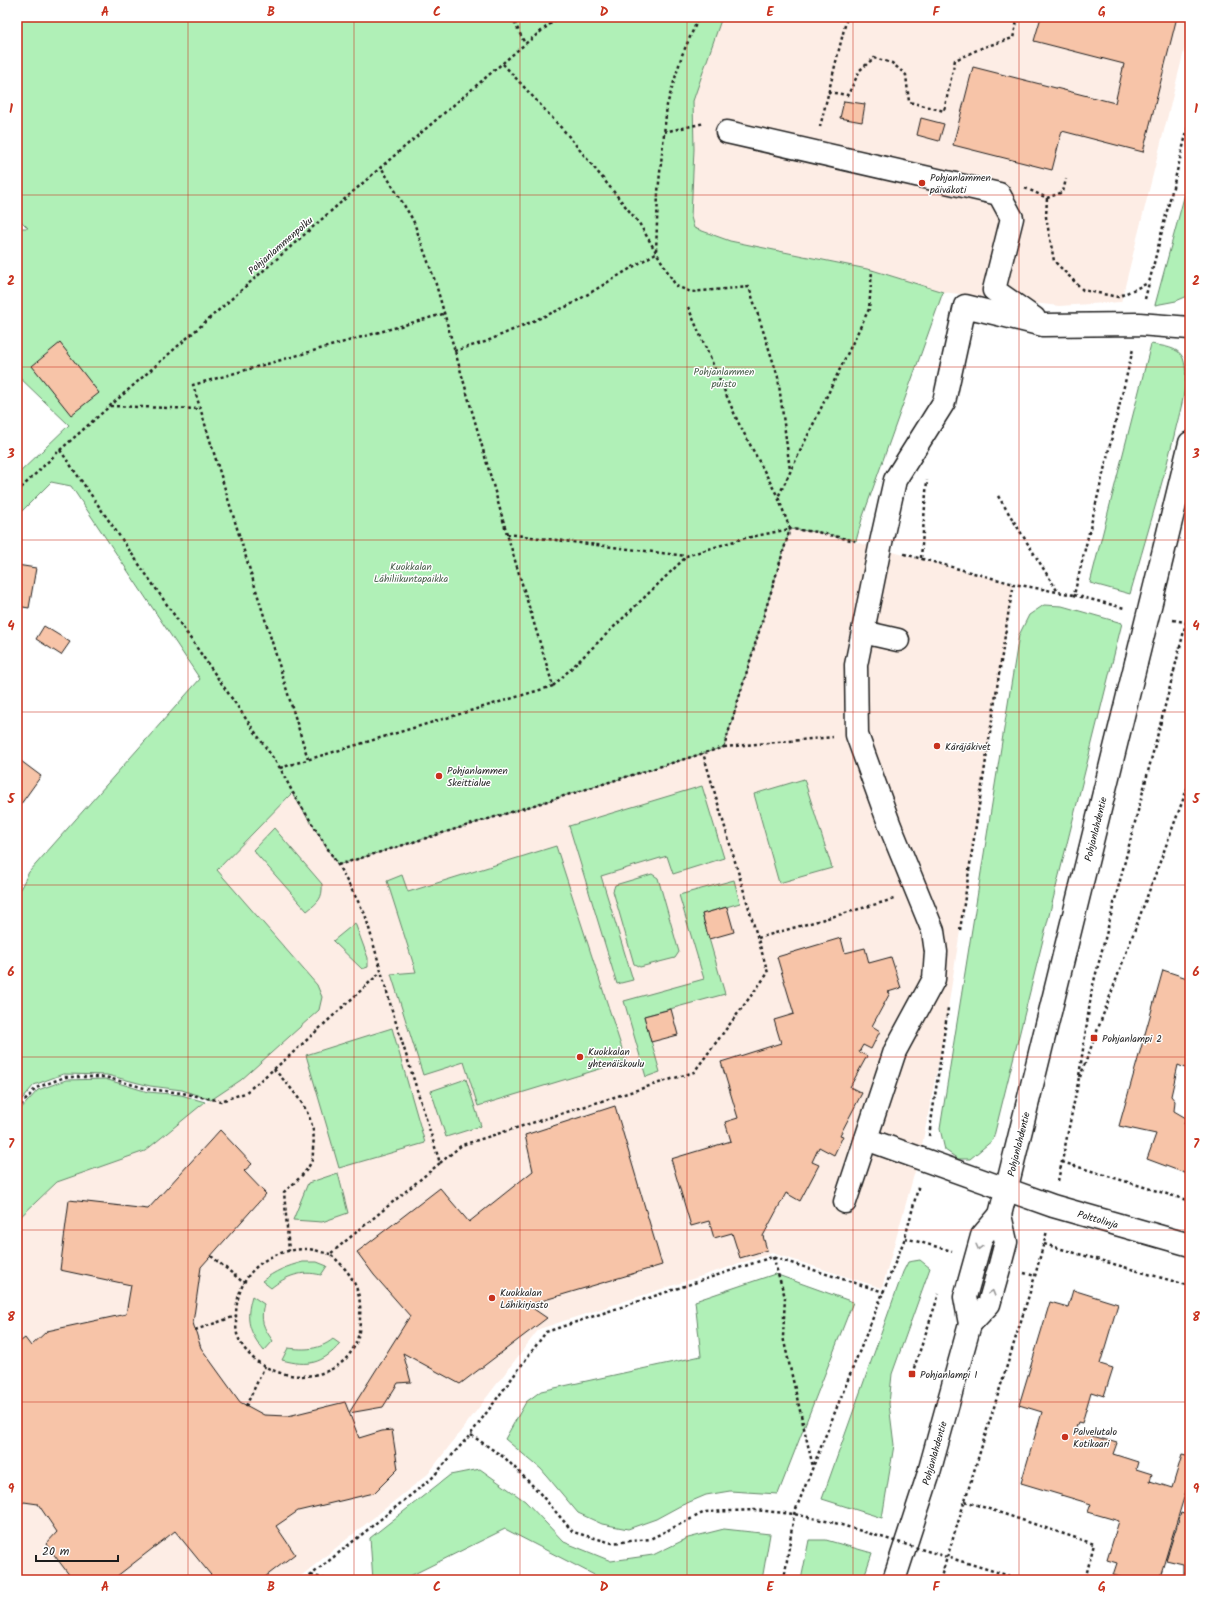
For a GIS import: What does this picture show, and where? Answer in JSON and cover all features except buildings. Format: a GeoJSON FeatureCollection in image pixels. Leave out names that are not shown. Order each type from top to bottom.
{"type":"FeatureCollection","features":[{"type":"Feature","properties":{"kind":"main road"},"geometry":{"type":"LineString","coordinates":[[727,132],[999,194],[1012,218],[994,290],[1043,325]]}},
{"type":"Feature","properties":{"kind":"main road"},"geometry":{"type":"LineString","coordinates":[[845,1202],[895,1051],[934,979],[936,952],[933,931],[890,826],[857,735],[856,665],[895,480],[944,402],[965,306],[1043,325],[1139,324],[1190,328]]}},
{"type":"Feature","properties":{"kind":"main road","name":"Pohjanlahdentie"},"geometry":{"type":"LineString","coordinates":[[894,1580],[928,1476],[970,1324],[989,1304],[1006,1242],[1000,1215],[1190,443]]}},
{"type":"Feature","properties":{"kind":"main road"},"geometry":{"type":"LineString","coordinates":[[863,632],[898,640]]}},
{"type":"Feature","properties":{"kind":"main road","name":"Polttolinja"},"geometry":{"type":"LineString","coordinates":[[866,1139],[1053,1206],[1190,1245]]}},
{"type":"Feature","properties":{"kind":"path"},"geometry":{"type":"LineString","coordinates":[[512,17],[525,44]]}},
{"type":"Feature","properties":{"kind":"path","name":"Pohjanlammenpolku"},"geometry":{"type":"LineString","coordinates":[[17,492],[60,450],[109,406],[381,167],[525,44],[559,17]]}},
{"type":"Feature","properties":{"kind":"path"},"geometry":{"type":"LineString","coordinates":[[656,253],[658,192],[667,105],[682,55],[699,17]]}},
{"type":"Feature","properties":{"kind":"path"},"geometry":{"type":"LineString","coordinates":[[818,134],[847,17]]}},
{"type":"Feature","properties":{"kind":"path"},"geometry":{"type":"LineString","coordinates":[[828,92],[848,95],[860,70],[874,58],[892,63],[906,75],[908,102],[944,111],[955,60],[984,47],[1013,38],[1018,17]]}},
{"type":"Feature","properties":{"kind":"path"},"geometry":{"type":"LineString","coordinates":[[503,64],[566,133],[639,223],[676,286],[691,292],[749,287],[778,378],[791,471]]}},
{"type":"Feature","properties":{"kind":"path"},"geometry":{"type":"LineString","coordinates":[[1074,595],[1190,119]]}},
{"type":"Feature","properties":{"kind":"path"},"geometry":{"type":"LineString","coordinates":[[381,167],[413,220],[435,281],[443,314],[507,534],[553,686]]}},
{"type":"Feature","properties":{"kind":"path"},"geometry":{"type":"LineString","coordinates":[[1066,179],[1064,192],[1047,198],[1046,217],[1054,261],[1083,290],[1118,297],[1149,283]]}},
{"type":"Feature","properties":{"kind":"path"},"geometry":{"type":"LineString","coordinates":[[454,351],[485,342],[570,305],[656,253]]}},
{"type":"Feature","properties":{"kind":"path"},"geometry":{"type":"LineString","coordinates":[[778,497],[868,309],[872,270]]}},
{"type":"Feature","properties":{"kind":"path"},"geometry":{"type":"LineString","coordinates":[[688,307],[738,422],[778,497],[790,529],[724,747]]}},
{"type":"Feature","properties":{"kind":"path"},"geometry":{"type":"LineString","coordinates":[[308,760],[193,385],[443,314]]}},
{"type":"Feature","properties":{"kind":"path"},"geometry":{"type":"LineString","coordinates":[[109,406],[200,409]]}},
{"type":"Feature","properties":{"kind":"path"},"geometry":{"type":"LineString","coordinates":[[60,450],[280,768],[293,793],[338,865],[365,914],[381,972],[440,1163]]}},
{"type":"Feature","properties":{"kind":"path"},"geometry":{"type":"LineString","coordinates":[[921,558],[928,480]]}},
{"type":"Feature","properties":{"kind":"path"},"geometry":{"type":"LineString","coordinates":[[998,496],[1058,592]]}},
{"type":"Feature","properties":{"kind":"path"},"geometry":{"type":"LineString","coordinates":[[507,534],[686,556],[740,539],[790,529],[817,532],[880,547],[1014,584],[1074,595],[1125,608]]}},
{"type":"Feature","properties":{"kind":"path"},"geometry":{"type":"LineString","coordinates":[[280,768],[553,686],[686,556]]}},
{"type":"Feature","properties":{"kind":"path"},"geometry":{"type":"LineString","coordinates":[[959,935],[1008,609],[1014,584]]}},
{"type":"Feature","properties":{"kind":"path"},"geometry":{"type":"LineString","coordinates":[[940,1580],[1044,1244],[1078,1083],[1092,989],[1190,607]]}},
{"type":"Feature","properties":{"kind":"path"},"geometry":{"type":"LineString","coordinates":[[338,865],[724,747],[857,735]]}},
{"type":"Feature","properties":{"kind":"path"},"geometry":{"type":"LineString","coordinates":[[330,1254],[462,1145],[694,1072],[768,973],[703,754]]}},
{"type":"Feature","properties":{"kind":"path"},"geometry":{"type":"LineString","coordinates":[[1078,1083],[1190,781]]}},
{"type":"Feature","properties":{"kind":"path"},"geometry":{"type":"LineString","coordinates":[[758,938],[917,892]]}},
{"type":"Feature","properties":{"kind":"path"},"geometry":{"type":"LineString","coordinates":[[17,1110],[36,1088],[65,1077],[105,1077],[148,1089],[182,1093],[221,1101],[245,1093],[274,1069],[381,972]]}},
{"type":"Feature","properties":{"kind":"path"},"geometry":{"type":"LineString","coordinates":[[784,1580],[794,1514],[905,1238],[926,1161],[949,1004]]}},
{"type":"Feature","properties":{"kind":"path"},"geometry":{"type":"LineString","coordinates":[[274,1069],[298,1096],[311,1117],[315,1140],[312,1160],[301,1176],[284,1192],[289,1251]]}},
{"type":"Feature","properties":{"kind":"path"},"geometry":{"type":"LineString","coordinates":[[1062,1162],[1190,1201]]}},
{"type":"Feature","properties":{"kind":"path"},"geometry":{"type":"LineString","coordinates":[[1044,1244],[1190,1286]]}},
{"type":"Feature","properties":{"kind":"path"},"geometry":{"type":"LineString","coordinates":[[308,1249],[330,1254],[345,1267],[357,1289],[361,1308],[360,1327],[355,1346],[344,1361],[330,1371],[310,1376],[288,1375],[265,1366],[256,1360],[245,1349],[237,1334],[237,1296],[244,1283],[255,1267],[270,1258],[289,1251],[308,1249]]}},
{"type":"Feature","properties":{"kind":"path"},"geometry":{"type":"LineString","coordinates":[[951,1259],[953,1252]]}},
{"type":"Feature","properties":{"kind":"path"},"geometry":{"type":"LineString","coordinates":[[211,1256],[244,1283]]}},
{"type":"Feature","properties":{"kind":"path"},"geometry":{"type":"LineString","coordinates":[[305,1580],[432,1478],[470,1435],[546,1332],[772,1257],[884,1292]]}},
{"type":"Feature","properties":{"kind":"path"},"geometry":{"type":"LineString","coordinates":[[772,1257],[785,1297],[783,1336],[814,1467]]}},
{"type":"Feature","properties":{"kind":"path"},"geometry":{"type":"LineString","coordinates":[[912,1374],[941,1288]]}},
{"type":"Feature","properties":{"kind":"path"},"geometry":{"type":"LineString","coordinates":[[195,1330],[236,1316]]}},
{"type":"Feature","properties":{"kind":"path"},"geometry":{"type":"LineString","coordinates":[[246,1406],[265,1366]]}},
{"type":"Feature","properties":{"kind":"path"},"geometry":{"type":"LineString","coordinates":[[470,1435],[505,1458],[537,1490],[573,1532],[612,1543],[650,1539],[705,1512],[755,1510],[794,1514],[835,1523],[1023,1580]]}},
{"type":"Feature","properties":{"kind":"path"},"geometry":{"type":"LineString","coordinates":[[965,1501],[1094,1544],[1085,1580]]}},
{"type":"Feature","properties":{"kind":"path"},"geometry":{"type":"LineString","coordinates":[[311,1575],[328,1580]]}},
{"type":"Feature","properties":{"kind":"shaded area","name":"Pohjanlammen päiväkoti"},"geometry":{"type":"Polygon","coordinates":[[[722,17],[1190,17],[1190,27],[1121,302],[1059,306],[943,292],[872,270],[730,241],[694,228],[691,217],[694,149],[693,101],[722,17]]]}},
{"type":"Feature","properties":{"kind":"shaded area","name":"Kuokkalan yhtenäiskoulu"},"geometry":{"type":"Polygon","coordinates":[[[790,529],[817,532],[1014,584],[944,1034],[921,1150],[882,1288],[772,1253],[539,1329],[428,1474],[296,1580],[17,1580],[17,1220],[57,1182],[144,1151],[205,1102],[211,1100],[97,925],[285,801],[293,793],[724,747],[790,529]]]}},
{"type":"Feature","properties":{"kind":"green space"},"geometry":{"type":"Polygon","coordinates":[[[17,17],[722,17],[693,101],[694,149],[691,217],[694,228],[730,241],[872,270],[943,292],[862,519],[856,541],[817,532],[790,529],[724,747],[338,865],[292,793],[217,870],[317,985],[322,997],[319,1010],[241,1080],[211,1100],[182,1090],[150,1086],[107,1075],[63,1074],[34,1085],[17,1105],[17,895],[29,872],[200,679],[71,486],[51,482],[17,516],[17,475],[69,425],[17,375],[17,228],[28,228],[17,217],[17,17]]]}},
{"type":"Feature","properties":{"kind":"green space"},"geometry":{"type":"Polygon","coordinates":[[[1190,175],[1190,295],[1176,301],[1155,305],[1190,175]]]}},
{"type":"Feature","properties":{"kind":"green space"},"geometry":{"type":"Polygon","coordinates":[[[1151,344],[1178,351],[1183,358],[1186,376],[1181,407],[1169,456],[1130,594],[1090,583],[1151,344]]]}},
{"type":"Feature","properties":{"kind":"green space"},"geometry":{"type":"Polygon","coordinates":[[[1044,605],[1062,606],[1122,623],[993,1140],[970,1159],[958,1159],[945,1150],[940,1129],[1019,635],[1029,615],[1044,605]]]}},
{"type":"Feature","properties":{"kind":"green space"},"geometry":{"type":"Polygon","coordinates":[[[804,779],[832,868],[779,883],[754,794],[804,779]]]}},
{"type":"Feature","properties":{"kind":"green space"},"geometry":{"type":"Polygon","coordinates":[[[702,786],[724,858],[673,874],[667,856],[601,876],[633,980],[617,984],[569,826],[702,786]]]}},
{"type":"Feature","properties":{"kind":"green space"},"geometry":{"type":"Polygon","coordinates":[[[274,828],[322,884],[321,897],[307,911],[253,850],[274,828]]]}},
{"type":"Feature","properties":{"kind":"green space"},"geometry":{"type":"Polygon","coordinates":[[[556,846],[626,1061],[478,1106],[464,1062],[423,1075],[391,974],[416,972],[387,881],[402,875],[408,892],[556,846]]]}},
{"type":"Feature","properties":{"kind":"green space"},"geometry":{"type":"Polygon","coordinates":[[[652,874],[658,878],[679,952],[675,958],[640,967],[634,964],[613,891],[615,885],[652,874]]]}},
{"type":"Feature","properties":{"kind":"green space"},"geometry":{"type":"Polygon","coordinates":[[[734,880],[740,903],[702,914],[725,994],[644,1016],[660,1072],[646,1077],[624,1001],[704,979],[679,895],[734,880]]]}},
{"type":"Feature","properties":{"kind":"green space"},"geometry":{"type":"Polygon","coordinates":[[[355,923],[368,958],[368,967],[362,969],[333,941],[355,923]]]}},
{"type":"Feature","properties":{"kind":"green space"},"geometry":{"type":"Polygon","coordinates":[[[392,1028],[425,1143],[339,1168],[306,1055],[392,1028]]]}},
{"type":"Feature","properties":{"kind":"green space"},"geometry":{"type":"Polygon","coordinates":[[[105,1079],[148,1092],[181,1095],[205,1102],[145,1151],[57,1182],[17,1220],[17,1113],[38,1090],[66,1080],[105,1079]]]}},
{"type":"Feature","properties":{"kind":"green space"},"geometry":{"type":"Polygon","coordinates":[[[466,1079],[481,1126],[446,1137],[431,1091],[466,1079]]]}},
{"type":"Feature","properties":{"kind":"green space"},"geometry":{"type":"Polygon","coordinates":[[[338,1173],[348,1213],[322,1222],[293,1220],[308,1183],[338,1173]]]}},
{"type":"Feature","properties":{"kind":"green space"},"geometry":{"type":"Polygon","coordinates":[[[920,1260],[930,1268],[892,1374],[889,1404],[894,1445],[882,1518],[822,1499],[903,1272],[908,1262],[920,1260]]]}},
{"type":"Feature","properties":{"kind":"green space"},"geometry":{"type":"Polygon","coordinates":[[[303,1262],[317,1262],[327,1266],[321,1275],[307,1273],[294,1275],[282,1280],[271,1288],[262,1281],[281,1269],[303,1262]]]}},
{"type":"Feature","properties":{"kind":"green space"},"geometry":{"type":"Polygon","coordinates":[[[775,1274],[853,1302],[778,1494],[730,1491],[706,1495],[680,1506],[656,1519],[628,1529],[602,1524],[578,1513],[541,1469],[505,1439],[526,1402],[541,1391],[701,1356],[695,1301],[775,1274]]]}},
{"type":"Feature","properties":{"kind":"green space"},"geometry":{"type":"Polygon","coordinates":[[[252,1296],[264,1304],[262,1315],[263,1324],[273,1341],[264,1351],[255,1338],[250,1325],[249,1312],[252,1296]]]}},
{"type":"Feature","properties":{"kind":"green space"},"geometry":{"type":"Polygon","coordinates":[[[333,1339],[340,1344],[321,1360],[300,1363],[282,1360],[288,1348],[300,1349],[317,1347],[328,1343],[333,1339]]]}},
{"type":"Feature","properties":{"kind":"green space"},"geometry":{"type":"Polygon","coordinates":[[[480,1469],[525,1501],[564,1542],[611,1561],[653,1555],[688,1538],[724,1529],[770,1534],[762,1580],[604,1580],[505,1529],[402,1580],[373,1580],[370,1538],[450,1475],[480,1469]]]}},
{"type":"Feature","properties":{"kind":"green space"},"geometry":{"type":"Polygon","coordinates":[[[809,1540],[826,1540],[872,1553],[863,1580],[801,1580],[809,1540]]]}},
{"type":"Feature","properties":{"kind":"place","name":"Pohjanlammen päiväkoti"},"geometry":{"type":"Point","coordinates":[922,183]}},
{"type":"Feature","properties":{"kind":"place","name":"Käräjäkivet"},"geometry":{"type":"Point","coordinates":[937,746]}},
{"type":"Feature","properties":{"kind":"place","name":"Pohjanlammen Skeittialue"},"geometry":{"type":"Point","coordinates":[439,776]}},
{"type":"Feature","properties":{"kind":"place","name":"Pohjanlampi 2"},"geometry":{"type":"Point","coordinates":[1094,1038]}},
{"type":"Feature","properties":{"kind":"place","name":"Kuokkalan yhtenäiskoulu"},"geometry":{"type":"Point","coordinates":[580,1057]}},
{"type":"Feature","properties":{"kind":"place","name":"Kuokkalan Lähikirjasto"},"geometry":{"type":"Point","coordinates":[492,1298]}},
{"type":"Feature","properties":{"kind":"place","name":"Pohjanlampi 1"},"geometry":{"type":"Point","coordinates":[912,1374]}},
{"type":"Feature","properties":{"kind":"place","name":"Palvelutalo Kotikaari"},"geometry":{"type":"Point","coordinates":[1065,1437]}},
{"type":"Feature","properties":{"kind":"park label","name":"Pohjanlammen puisto"},"geometry":{"type":"Point","coordinates":[724,376]}},
{"type":"Feature","properties":{"kind":"park label","name":"Kuokkalan Lähiliikuntapaikka"},"geometry":{"type":"Point","coordinates":[411,572]}}]}
